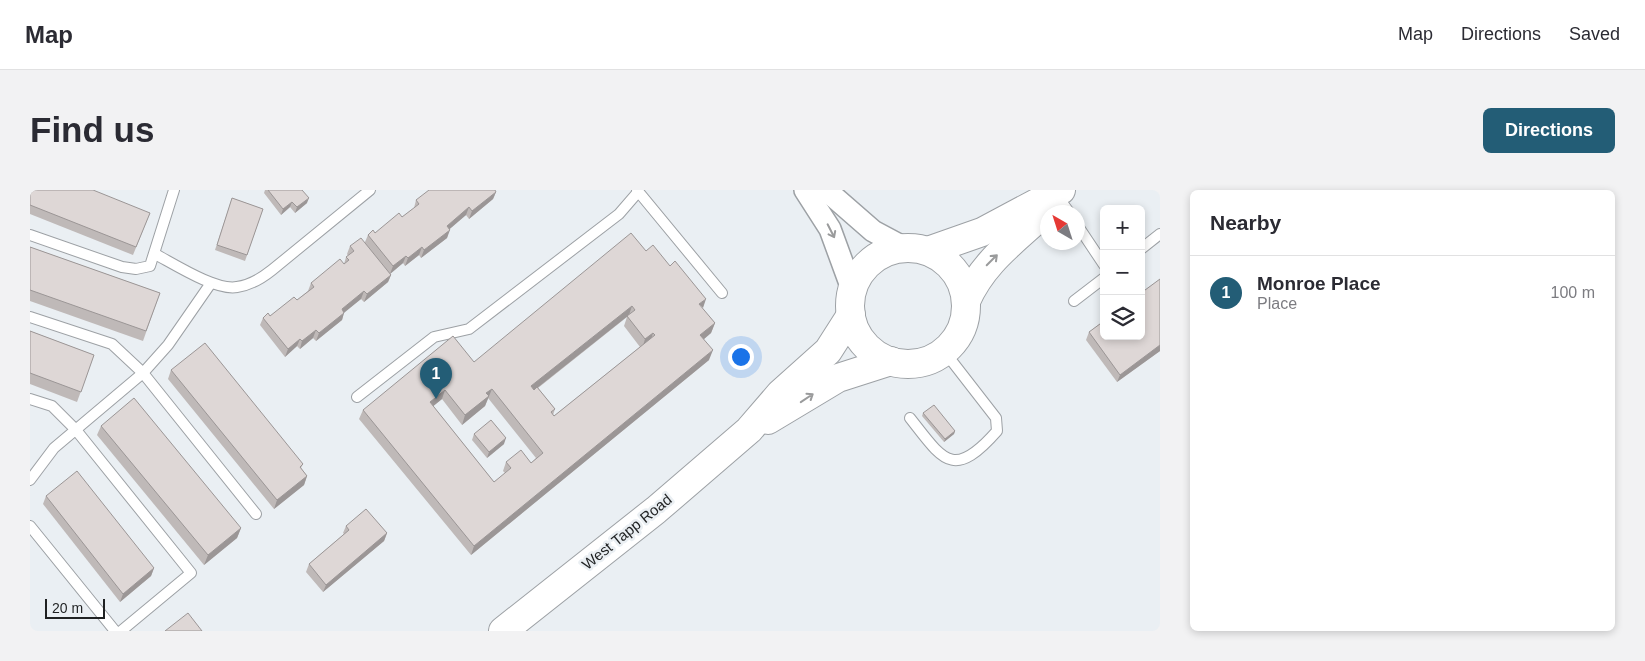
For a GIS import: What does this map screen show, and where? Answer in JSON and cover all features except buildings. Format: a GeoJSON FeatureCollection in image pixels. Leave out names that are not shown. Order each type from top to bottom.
{"type":"FeatureCollection","features":[{"type":"Feature","properties":{"kind":"main road","name":"West Tapp Road"},"geometry":{"type":"LineString","coordinates":[[503,631],[656,510],[749,430],[780,394],[828,351],[852,302],[860,274],[872,261],[886,252],[916,249],[982,232],[1016,212],[1062,199]]}},
{"type":"Feature","properties":{"kind":"main road","name":"West Tapp Road"},"geometry":{"type":"LineString","coordinates":[[966,301],[973,286],[988,264],[1048,209],[1062,199]]}},
{"type":"Feature","properties":{"kind":"main road","name":"West Tapp Road"},"geometry":{"type":"LineString","coordinates":[[852,302],[856,330],[864,344],[876,354],[891,361],[905,364],[919,363],[944,351],[962,329],[966,315],[963,285],[954,270],[943,258],[916,249]]}},
{"type":"Feature","properties":{"kind":"main road","name":"West Tapp Road"},"geometry":{"type":"LineString","coordinates":[[749,430],[789,410],[838,378],[891,361]]}},
{"type":"Feature","properties":{"kind":"street"},"geometry":{"type":"LineString","coordinates":[[805,190],[830,229],[852,302]]}},
{"type":"Feature","properties":{"kind":"street"},"geometry":{"type":"LineString","coordinates":[[826,190],[872,231],[916,249]]}},
{"type":"Feature","properties":{"kind":"lane"},"geometry":{"type":"LineString","coordinates":[[155,254],[211,282],[236,288],[258,281],[370,190]]}},
{"type":"Feature","properties":{"kind":"lane"},"geometry":{"type":"LineString","coordinates":[[30,236],[122,267],[136,269],[150,266],[155,254],[171,191]]}},
{"type":"Feature","properties":{"kind":"lane"},"geometry":{"type":"LineString","coordinates":[[357,397],[434,337],[469,329],[619,214],[638,191],[722,293]]}},
{"type":"Feature","properties":{"kind":"lane"},"geometry":{"type":"LineString","coordinates":[[1145,246],[1160,234]]}},
{"type":"Feature","properties":{"kind":"lane"},"geometry":{"type":"LineString","coordinates":[[1085,236],[1100,259]]}},
{"type":"Feature","properties":{"kind":"lane"},"geometry":{"type":"LineString","coordinates":[[1074,301],[1100,281]]}},
{"type":"Feature","properties":{"kind":"lane"},"geometry":{"type":"LineString","coordinates":[[30,480],[54,448],[143,373],[168,345],[211,282]]}},
{"type":"Feature","properties":{"kind":"lane"},"geometry":{"type":"LineString","coordinates":[[30,317],[112,344],[143,373],[256,514]]}},
{"type":"Feature","properties":{"kind":"lane"},"geometry":{"type":"LineString","coordinates":[[910,418],[938,454],[951,462],[961,461],[986,444],[997,431],[996,418],[944,351]]}},
{"type":"Feature","properties":{"kind":"lane"},"geometry":{"type":"LineString","coordinates":[[30,398],[52,406],[76,430],[191,573],[121,631]]}},
{"type":"Feature","properties":{"kind":"lane"},"geometry":{"type":"LineString","coordinates":[[30,526],[116,631]]}},
{"type":"Feature","properties":{"kind":"place","name":"Monroe Place"},"geometry":{"type":"Point","coordinates":[436,399]}}]}
